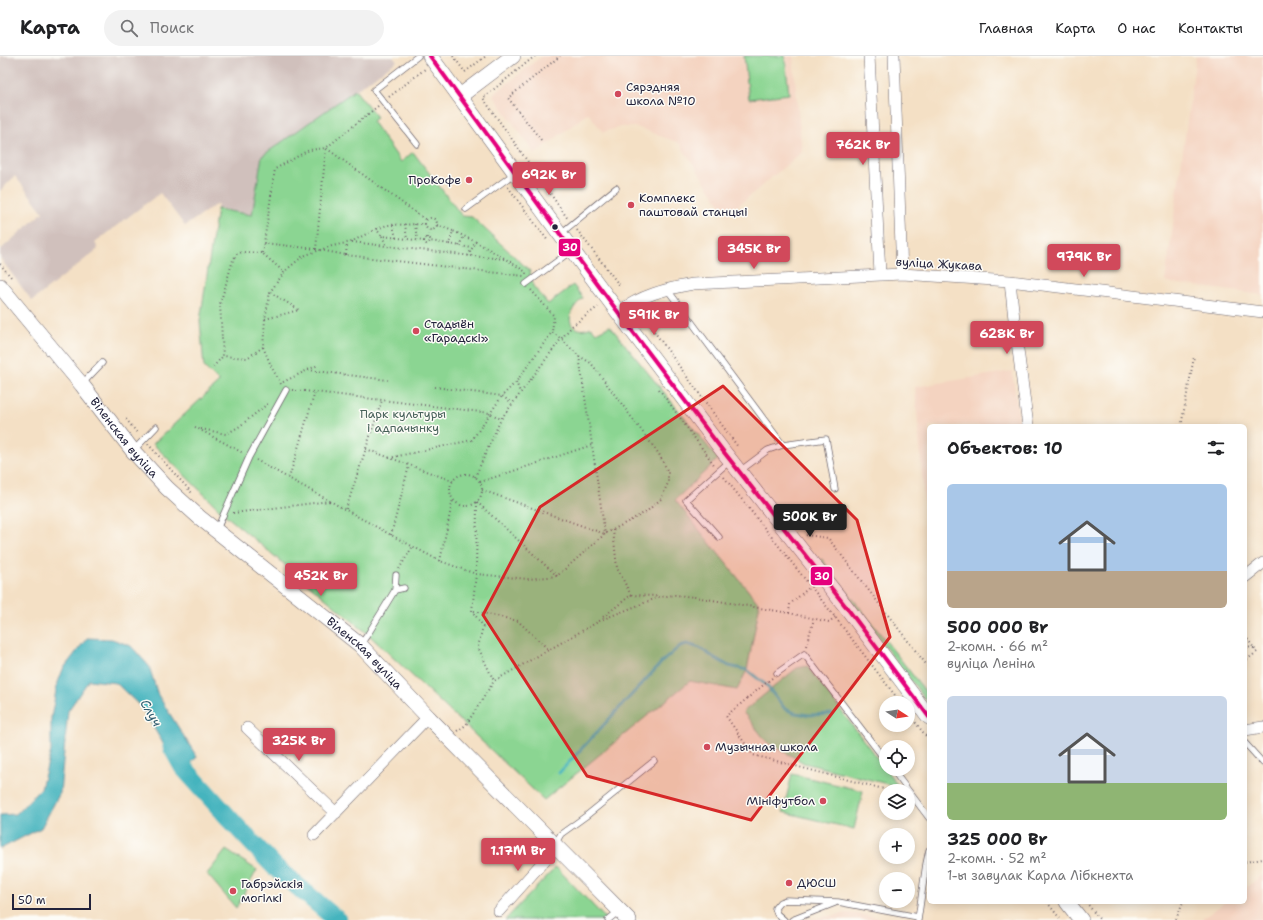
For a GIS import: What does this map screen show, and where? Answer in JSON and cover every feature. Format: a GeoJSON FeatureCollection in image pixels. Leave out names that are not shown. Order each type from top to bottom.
{"type":"FeatureCollection","features":[{"type":"Feature","properties":{"kind":"main road"},"geometry":{"type":"LineString","coordinates":[[460,96],[513,56]]}},
{"type":"Feature","properties":{"kind":"main road"},"geometry":{"type":"LineString","coordinates":[[428,63],[460,96],[618,312],[740,465],[927,715]]}},
{"type":"Feature","properties":{"kind":"main road","name":"Віленская вуліца"},"geometry":{"type":"LineString","coordinates":[[0,286],[82,385],[133,451],[167,488],[216,531],[360,645],[428,717],[554,844],[619,917]]}},
{"type":"Feature","properties":{"kind":"main road"},"geometry":{"type":"LineString","coordinates":[[1069,904],[1081,920]]}},
{"type":"Feature","properties":{"kind":"street"},"geometry":{"type":"LineString","coordinates":[[869,56],[880,274]]}},
{"type":"Feature","properties":{"kind":"street"},"geometry":{"type":"LineString","coordinates":[[894,56],[902,274]]}},
{"type":"Feature","properties":{"kind":"street","name":"вуліца Жукава"},"geometry":{"type":"LineString","coordinates":[[618,312],[632,302],[667,289],[693,284],[880,274],[1010,280],[1263,312]]}},
{"type":"Feature","properties":{"kind":"street"},"geometry":{"type":"LineString","coordinates":[[1010,280],[1028,424]]}},
{"type":"Feature","properties":{"kind":"street"},"geometry":{"type":"LineString","coordinates":[[1247,575],[1263,563]]}},
{"type":"Feature","properties":{"kind":"street"},"geometry":{"type":"LineString","coordinates":[[314,835],[428,717]]}},
{"type":"Feature","properties":{"kind":"street"},"geometry":{"type":"LineString","coordinates":[[1247,730],[1263,727]]}},
{"type":"Feature","properties":{"kind":"street"},"geometry":{"type":"LineString","coordinates":[[247,728],[336,813]]}},
{"type":"Feature","properties":{"kind":"street"},"geometry":{"type":"LineString","coordinates":[[499,911],[550,854],[554,844]]}},
{"type":"Feature","properties":{"kind":"lane"},"geometry":{"type":"LineString","coordinates":[[417,144],[374,90],[418,56]]}},
{"type":"Feature","properties":{"kind":"lane"},"geometry":{"type":"LineString","coordinates":[[466,209],[516,173]]}},
{"type":"Feature","properties":{"kind":"lane"},"geometry":{"type":"LineString","coordinates":[[560,234],[616,188]]}},
{"type":"Feature","properties":{"kind":"lane"},"geometry":{"type":"LineString","coordinates":[[526,284],[572,250]]}},
{"type":"Feature","properties":{"kind":"lane"},"geometry":{"type":"LineString","coordinates":[[667,289],[783,445]]}},
{"type":"Feature","properties":{"kind":"lane"},"geometry":{"type":"LineString","coordinates":[[82,385],[102,363]]}},
{"type":"Feature","properties":{"kind":"lane"},"geometry":{"type":"LineString","coordinates":[[216,531],[249,457],[286,390]]}},
{"type":"Feature","properties":{"kind":"lane"},"geometry":{"type":"LineString","coordinates":[[133,451],[156,427]]}},
{"type":"Feature","properties":{"kind":"lane"},"geometry":{"type":"LineString","coordinates":[[719,537],[686,500],[740,465],[768,450],[783,445],[826,439],[835,489]]}},
{"type":"Feature","properties":{"kind":"lane"},"geometry":{"type":"LineString","coordinates":[[360,645],[395,590],[396,575]]}},
{"type":"Feature","properties":{"kind":"lane"},"geometry":{"type":"LineString","coordinates":[[395,590],[404,588]]}},
{"type":"Feature","properties":{"kind":"lane"},"geometry":{"type":"LineString","coordinates":[[777,674],[804,654],[879,752]]}},
{"type":"Feature","properties":{"kind":"lane"},"geometry":{"type":"LineString","coordinates":[[1247,745],[1263,763]]}},
{"type":"Feature","properties":{"kind":"lane"},"geometry":{"type":"LineString","coordinates":[[554,844],[561,834],[586,816],[654,761]]}},
{"type":"Feature","properties":{"kind":"lane"},"geometry":{"type":"LineString","coordinates":[[897,776],[927,815]]}},
{"type":"Feature","properties":{"kind":"lane"},"geometry":{"type":"LineString","coordinates":[[784,920],[777,914],[775,908],[780,902],[786,900],[838,902],[918,918],[927,859]]}},
{"type":"Feature","properties":{"kind":"lane"},"geometry":{"type":"LineString","coordinates":[[792,920],[838,902]]}},
{"type":"Feature","properties":{"kind":"path"},"geometry":{"type":"LineString","coordinates":[[453,56],[465,72],[486,56]]}},
{"type":"Feature","properties":{"kind":"path"},"geometry":{"type":"LineString","coordinates":[[535,56],[483,98],[572,224],[620,286]]}},
{"type":"Feature","properties":{"kind":"path"},"geometry":{"type":"LineString","coordinates":[[541,140],[508,98],[560,56]]}},
{"type":"Feature","properties":{"kind":"path"},"geometry":{"type":"LineString","coordinates":[[262,253],[275,169],[309,150],[326,148],[384,102],[428,63]]}},
{"type":"Feature","properties":{"kind":"path"},"geometry":{"type":"LineString","coordinates":[[326,148],[426,220]]}},
{"type":"Feature","properties":{"kind":"path"},"geometry":{"type":"LineString","coordinates":[[316,249],[326,148]]}},
{"type":"Feature","properties":{"kind":"path"},"geometry":{"type":"LineString","coordinates":[[389,458],[472,440],[502,396],[516,382],[552,332],[554,316],[526,284],[526,272],[476,241],[437,225],[433,218],[426,220],[424,224]]}},
{"type":"Feature","properties":{"kind":"path"},"geometry":{"type":"LineString","coordinates":[[393,224],[396,238]]}},
{"type":"Feature","properties":{"kind":"path"},"geometry":{"type":"LineString","coordinates":[[405,224],[406,239]]}},
{"type":"Feature","properties":{"kind":"path"},"geometry":{"type":"LineString","coordinates":[[415,224],[417,240]]}},
{"type":"Feature","properties":{"kind":"path"},"geometry":{"type":"LineString","coordinates":[[286,390],[272,368],[263,347],[265,319],[270,292],[284,272],[303,256],[332,246],[351,242],[387,225],[424,224]]}},
{"type":"Feature","properties":{"kind":"path"},"geometry":{"type":"LineString","coordinates":[[424,224],[428,230],[427,238],[425,238],[424,241]]}},
{"type":"Feature","properties":{"kind":"path"},"geometry":{"type":"LineString","coordinates":[[428,230],[433,230],[437,225]]}},
{"type":"Feature","properties":{"kind":"path"},"geometry":{"type":"LineString","coordinates":[[376,229],[388,246]]}},
{"type":"Feature","properties":{"kind":"path"},"geometry":{"type":"LineString","coordinates":[[449,244],[453,231]]}},
{"type":"Feature","properties":{"kind":"path"},"geometry":{"type":"LineString","coordinates":[[382,236],[424,241],[426,244],[425,250]]}},
{"type":"Feature","properties":{"kind":"path"},"geometry":{"type":"LineString","coordinates":[[459,246],[464,236]]}},
{"type":"Feature","properties":{"kind":"path"},"geometry":{"type":"LineString","coordinates":[[427,238],[430,239],[430,241],[472,248]]}},
{"type":"Feature","properties":{"kind":"path"},"geometry":{"type":"LineString","coordinates":[[426,244],[430,241]]}},
{"type":"Feature","properties":{"kind":"path"},"geometry":{"type":"LineString","coordinates":[[468,256],[476,241]]}},
{"type":"Feature","properties":{"kind":"path"},"geometry":{"type":"LineString","coordinates":[[351,242],[506,259]]}},
{"type":"Feature","properties":{"kind":"path"},"geometry":{"type":"LineString","coordinates":[[264,243],[316,249],[346,256],[526,276]]}},
{"type":"Feature","properties":{"kind":"path"},"geometry":{"type":"LineString","coordinates":[[346,256],[347,243]]}},
{"type":"Feature","properties":{"kind":"path"},"geometry":{"type":"LineString","coordinates":[[213,367],[223,356],[220,304],[233,260],[237,254],[242,252],[262,253],[284,272]]}},
{"type":"Feature","properties":{"kind":"path"},"geometry":{"type":"LineString","coordinates":[[265,319],[299,310],[270,292]]}},
{"type":"Feature","properties":{"kind":"path"},"geometry":{"type":"LineString","coordinates":[[475,477],[501,419],[512,403],[560,338],[572,326],[598,307]]}},
{"type":"Feature","properties":{"kind":"path"},"geometry":{"type":"LineString","coordinates":[[640,312],[740,465]]}},
{"type":"Feature","properties":{"kind":"path"},"geometry":{"type":"LineString","coordinates":[[198,428],[440,561],[476,574],[528,579],[557,576],[605,534],[646,512],[661,499],[668,483],[668,472],[659,454],[591,363],[580,356],[552,332]]}},
{"type":"Feature","properties":{"kind":"path"},"geometry":{"type":"LineString","coordinates":[[223,356],[247,358],[263,347]]}},
{"type":"Feature","properties":{"kind":"path"},"geometry":{"type":"LineString","coordinates":[[580,356],[605,534]]}},
{"type":"Feature","properties":{"kind":"path"},"geometry":{"type":"LineString","coordinates":[[1183,424],[1194,357]]}},
{"type":"Feature","properties":{"kind":"path"},"geometry":{"type":"LineString","coordinates":[[281,383],[318,365]]}},
{"type":"Feature","properties":{"kind":"path"},"geometry":{"type":"LineString","coordinates":[[308,370],[388,380]]}},
{"type":"Feature","properties":{"kind":"path"},"geometry":{"type":"LineString","coordinates":[[516,382],[520,392]]}},
{"type":"Feature","properties":{"kind":"path"},"geometry":{"type":"LineString","coordinates":[[435,387],[502,396],[512,403]]}},
{"type":"Feature","properties":{"kind":"path"},"geometry":{"type":"LineString","coordinates":[[195,427],[226,434],[240,426],[286,390],[315,392],[490,413],[501,419]]}},
{"type":"Feature","properties":{"kind":"path"},"geometry":{"type":"LineString","coordinates":[[289,478],[315,392]]}},
{"type":"Feature","properties":{"kind":"path"},"geometry":{"type":"LineString","coordinates":[[346,510],[382,400]]}},
{"type":"Feature","properties":{"kind":"path"},"geometry":{"type":"LineString","coordinates":[[480,482],[592,445]]}},
{"type":"Feature","properties":{"kind":"path"},"geometry":{"type":"LineString","coordinates":[[366,449],[453,481]]}},
{"type":"Feature","properties":{"kind":"path"},"geometry":{"type":"LineString","coordinates":[[391,535],[409,466]]}},
{"type":"Feature","properties":{"kind":"path"},"geometry":{"type":"LineString","coordinates":[[440,561],[453,499],[451,490],[453,481],[461,475],[471,475],[480,482],[482,490],[482,494],[477,502],[476,574],[472,611],[483,626],[478,646],[494,681]]}},
{"type":"Feature","properties":{"kind":"path"},"geometry":{"type":"LineString","coordinates":[[482,490],[605,534]]}},
{"type":"Feature","properties":{"kind":"path"},"geometry":{"type":"LineString","coordinates":[[453,499],[460,505],[464,506],[469,506],[477,502]]}},
{"type":"Feature","properties":{"kind":"path"},"geometry":{"type":"LineString","coordinates":[[224,514],[331,501]]}},
{"type":"Feature","properties":{"kind":"path"},"geometry":{"type":"LineString","coordinates":[[477,502],[557,576]]}},
{"type":"Feature","properties":{"kind":"path"},"geometry":{"type":"LineString","coordinates":[[612,530],[617,568],[631,596]]}},
{"type":"Feature","properties":{"kind":"path"},"geometry":{"type":"LineString","coordinates":[[800,534],[828,538],[927,665]]}},
{"type":"Feature","properties":{"kind":"path"},"geometry":{"type":"LineString","coordinates":[[396,575],[413,546]]}},
{"type":"Feature","properties":{"kind":"path"},"geometry":{"type":"LineString","coordinates":[[789,612],[790,604],[811,586]]}},
{"type":"Feature","properties":{"kind":"path"},"geometry":{"type":"LineString","coordinates":[[601,620],[631,596],[675,595],[789,612],[829,622],[835,617]]}},
{"type":"Feature","properties":{"kind":"path"},"geometry":{"type":"LineString","coordinates":[[457,731],[466,725],[494,681],[601,620],[658,596]]}},
{"type":"Feature","properties":{"kind":"path"},"geometry":{"type":"LineString","coordinates":[[472,611],[518,621],[549,650]]}},
{"type":"Feature","properties":{"kind":"path"},"geometry":{"type":"LineString","coordinates":[[804,654],[814,619]]}},
{"type":"Feature","properties":{"kind":"path"},"geometry":{"type":"LineString","coordinates":[[1247,639],[1257,652],[1247,660]]}},
{"type":"Feature","properties":{"kind":"path"},"geometry":{"type":"LineString","coordinates":[[1247,646],[1254,648]]}},
{"type":"Feature","properties":{"kind":"path"},"geometry":{"type":"LineString","coordinates":[[777,674],[726,716],[753,755],[879,788]]}},
{"type":"Feature","properties":{"kind":"path"},"geometry":{"type":"LineString","coordinates":[[915,722],[927,737]]}},
{"type":"Feature","properties":{"kind":"path"},"geometry":{"type":"LineString","coordinates":[[1247,862],[1263,859]]}},
{"type":"Feature","properties":{"kind":"path"},"geometry":{"type":"LineString","coordinates":[[1049,904],[1061,920]]}},
{"type":"Feature","properties":{"kind":"path"},"geometry":{"type":"LineString","coordinates":[[1088,904],[1100,920]]}},
{"type":"Feature","properties":{"kind":"path"},"geometry":{"type":"LineString","coordinates":[[1176,919],[1183,904]]}},
{"type":"Feature","properties":{"kind":"highlighted area"},"geometry":{"type":"Polygon","coordinates":[[[723,386],[857,520],[890,637],[751,820],[587,776],[483,615],[540,507],[723,386]]]}},
{"type":"Feature","properties":{"kind":"shaded area"},"geometry":{"type":"Polygon","coordinates":[[[1,56],[393,56],[397,61],[262,156],[252,215],[217,209],[218,203],[185,226],[160,193],[95,242],[98,249],[32,301],[0,258],[0,250],[43,212],[15,176],[0,191],[1,56]]]}},
{"type":"Feature","properties":{"kind":"shaded area"},"geometry":{"type":"Polygon","coordinates":[[[542,56],[793,56],[802,152],[727,215],[679,143],[637,127],[621,127],[603,132],[588,113],[535,154],[493,95],[542,56]]]}},
{"type":"Feature","properties":{"kind":"shaded area"},"geometry":{"type":"Polygon","coordinates":[[[1196,56],[1263,56],[1263,295],[1165,282],[1196,56]]]}},
{"type":"Feature","properties":{"kind":"shaded area"},"geometry":{"type":"Polygon","coordinates":[[[1012,371],[1020,424],[927,424],[927,525],[926,525],[915,387],[1012,371]]]}},
{"type":"Feature","properties":{"kind":"shaded area"},"geometry":{"type":"Polygon","coordinates":[[[1263,875],[1263,920],[1201,920],[1222,904],[1247,904],[1247,887],[1263,875]]]}},
{"type":"Feature","properties":{"kind":"shaded area"},"geometry":{"type":"Polygon","coordinates":[[[847,913],[863,915],[893,920],[805,920],[847,913]]]}},
{"type":"Feature","properties":{"kind":"green space"},"geometry":{"type":"Polygon","coordinates":[[[744,56],[785,56],[789,94],[749,99],[744,56]]]}},
{"type":"Feature","properties":{"kind":"green space","name":"Парк культуры і адпачынку"},"geometry":{"type":"Polygon","coordinates":[[[355,90],[377,117],[372,121],[401,162],[413,152],[462,216],[472,217],[530,271],[533,286],[548,304],[573,285],[583,298],[576,305],[571,314],[570,319],[573,326],[579,329],[587,329],[591,327],[596,333],[610,326],[718,459],[675,500],[759,604],[747,670],[737,690],[690,681],[544,800],[368,634],[224,514],[153,444],[219,382],[204,367],[200,321],[217,209],[252,215],[262,156],[355,90]]]}},
{"type":"Feature","properties":{"kind":"green space"},"geometry":{"type":"Polygon","coordinates":[[[822,559],[927,693],[927,701],[819,561],[822,559]]]}},
{"type":"Feature","properties":{"kind":"green space"},"geometry":{"type":"Polygon","coordinates":[[[807,666],[879,761],[879,776],[891,776],[897,784],[887,784],[804,763],[767,742],[743,712],[797,668],[807,666]]]}},
{"type":"Feature","properties":{"kind":"green space","name":"Мініфутбол"},"geometry":{"type":"Polygon","coordinates":[[[792,774],[863,791],[854,829],[783,812],[792,774]]]}},
{"type":"Feature","properties":{"kind":"green space","name":"Габрэйскія могілкі"},"geometry":{"type":"Polygon","coordinates":[[[226,850],[257,870],[236,908],[207,874],[226,850]]]}},
{"type":"Feature","properties":{"kind":"green space"},"geometry":{"type":"Polygon","coordinates":[[[556,867],[607,920],[505,920],[556,867]]]}},
{"type":"Feature","properties":{"kind":"water"},"geometry":{"type":"Polygon","coordinates":[[[87,638],[112,639],[131,646],[149,666],[158,695],[197,757],[181,774],[142,708],[116,683],[89,680],[68,711],[60,793],[41,828],[0,849],[0,815],[16,814],[41,788],[51,751],[51,718],[57,685],[63,669],[87,638]]]}},
{"type":"Feature","properties":{"kind":"waterway"},"geometry":{"type":"LineString","coordinates":[[559,773],[663,661],[680,646],[687,644],[700,648],[729,666],[747,670],[766,685],[785,709],[795,713],[809,715],[832,714]]}},
{"type":"Feature","properties":{"kind":"waterway","name":"Случ"},"geometry":{"type":"LineString","coordinates":[[172,747],[183,767],[275,867],[337,920]]}},
{"type":"Feature","properties":{"kind":"transit line","name":"30"},"geometry":{"type":"LineString","coordinates":[[430,56],[624,320],[723,451],[847,608],[927,714]]}},
{"type":"Feature","properties":{"kind":"place","name":"Сярэдняя школа №10"},"geometry":{"type":"Point","coordinates":[618,94]}},
{"type":"Feature","properties":{"kind":"place","name":"ПроКофе"},"geometry":{"type":"Point","coordinates":[469,180]}},
{"type":"Feature","properties":{"kind":"place","name":"Комплекс паштовай станцыі"},"geometry":{"type":"Point","coordinates":[631,205]}},
{"type":"Feature","properties":{"kind":"place","name":"Стадыён «Гарадскі»"},"geometry":{"type":"Point","coordinates":[416,331]}},
{"type":"Feature","properties":{"kind":"place","name":"Музычная школа"},"geometry":{"type":"Point","coordinates":[707,747]}},
{"type":"Feature","properties":{"kind":"place","name":"Мініфутбол"},"geometry":{"type":"Point","coordinates":[823,801]}},
{"type":"Feature","properties":{"kind":"place","name":"ДЮСШ"},"geometry":{"type":"Point","coordinates":[789,883]}},
{"type":"Feature","properties":{"kind":"place","name":"Габрэйскія могілкі"},"geometry":{"type":"Point","coordinates":[233,891]}}]}
